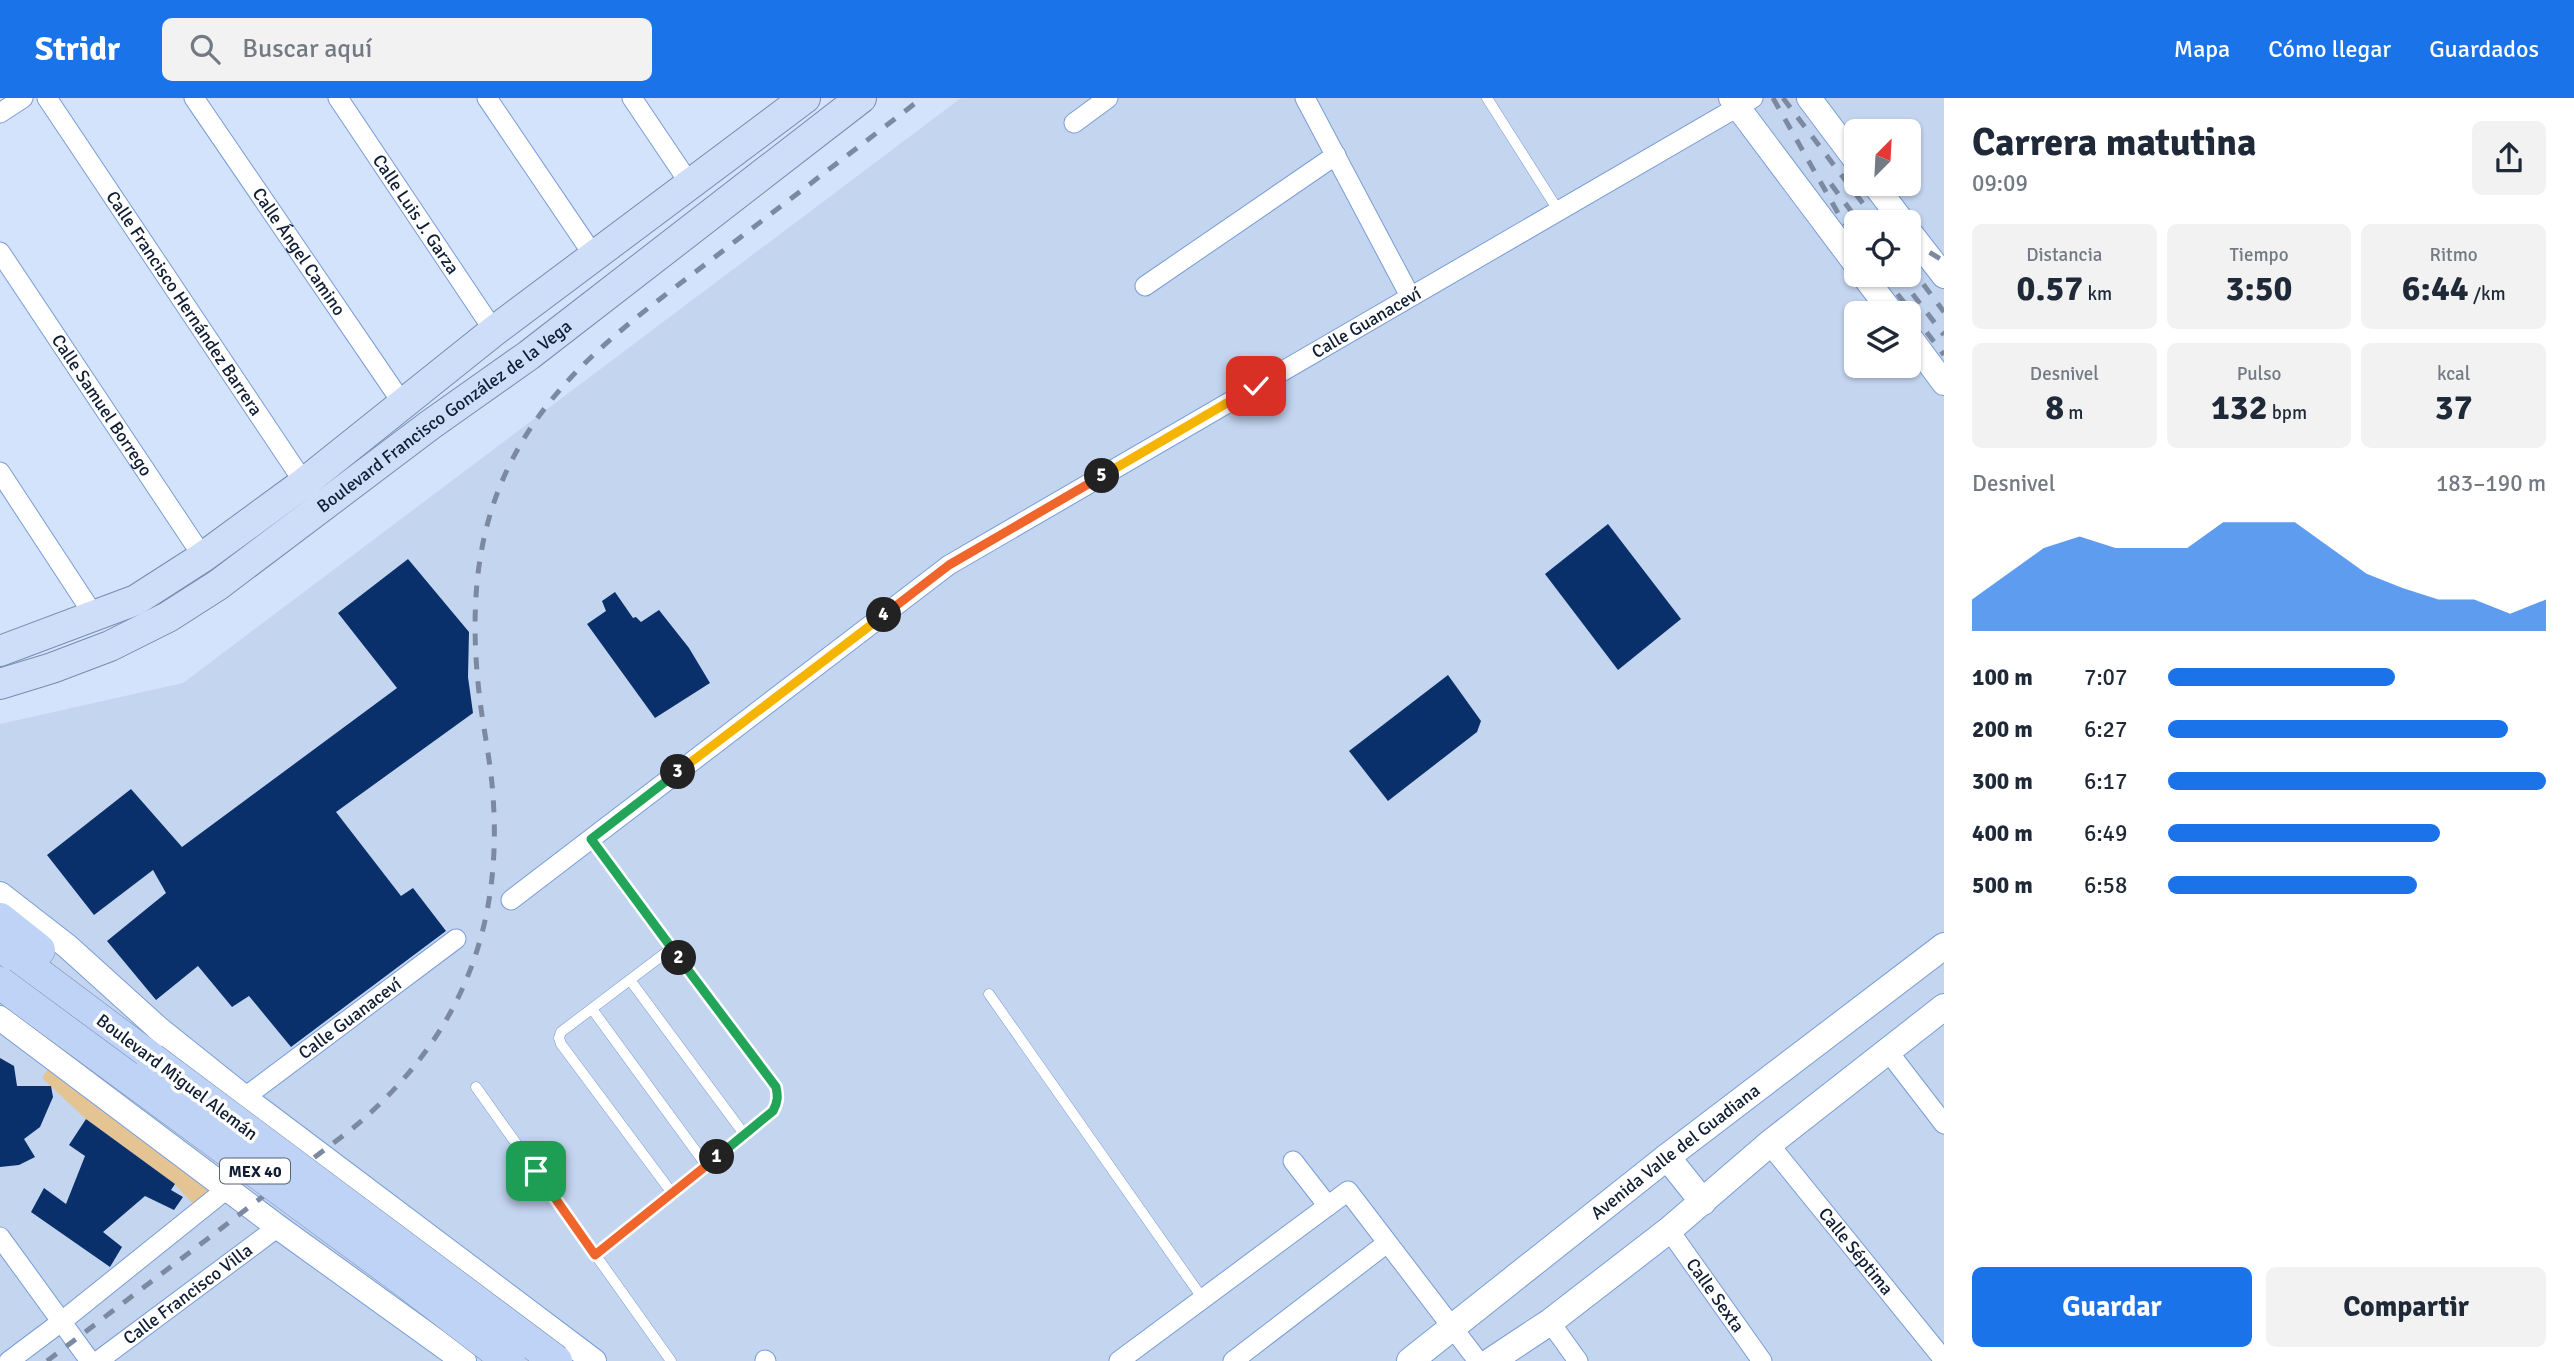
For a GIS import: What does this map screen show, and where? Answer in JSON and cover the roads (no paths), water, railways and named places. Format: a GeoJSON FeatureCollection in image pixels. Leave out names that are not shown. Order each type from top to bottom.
{"type":"FeatureCollection","features":[{"type":"Feature","properties":{"kind":"highway"},"geometry":{"type":"LineString","coordinates":[[0,919],[98,1001],[122,1035]]}},
{"type":"Feature","properties":{"kind":"highway","name":"Boulevard Miguel Alemán"},"geometry":{"type":"LineString","coordinates":[[0,945],[556,1361]]}},
{"type":"Feature","properties":{"kind":"highway","name":"Boulevard Miguel Alemán"},"geometry":{"type":"LineString","coordinates":[[0,983],[509,1361]]}},
{"type":"Feature","properties":{"kind":"main road","name":"Boulevard Francisco González de la Vega"},"geometry":{"type":"LineString","coordinates":[[0,651],[136,600],[203,557],[312,495],[529,355],[861,98]]}},
{"type":"Feature","properties":{"kind":"main road","name":"Boulevard Francisco González de la Vega"},"geometry":{"type":"LineString","coordinates":[[0,684],[110,646],[168,617],[218,586],[403,404],[494,331],[690,184],[795,101]]}},
{"type":"Feature","properties":{"kind":"main road","name":"Avenida Valle del Guadiana"},"geometry":{"type":"LineString","coordinates":[[1410,1361],[1667,1157],[1944,946]]}},
{"type":"Feature","properties":{"kind":"main road"},"geometry":{"type":"LineString","coordinates":[[1491,1361],[1550,1322],[1669,1230],[1769,1144],[1944,1007]]}},
{"type":"Feature","properties":{"kind":"main road"},"geometry":{"type":"LineString","coordinates":[[1667,1157],[1703,1202]]}},
{"type":"Feature","properties":{"kind":"street"},"geometry":{"type":"LineString","coordinates":[[0,113],[23,98]]}},
{"type":"Feature","properties":{"kind":"street","name":"Calle Francisco Hernández Barrera"},"geometry":{"type":"LineString","coordinates":[[47,98],[312,495]]}},
{"type":"Feature","properties":{"kind":"street","name":"Calle Ángel Camino"},"geometry":{"type":"LineString","coordinates":[[194,98],[403,404]]}},
{"type":"Feature","properties":{"kind":"street","name":"Calle Luis J. Garza"},"geometry":{"type":"LineString","coordinates":[[338,98],[494,331]]}},
{"type":"Feature","properties":{"kind":"street"},"geometry":{"type":"LineString","coordinates":[[487,98],[594,256]]}},
{"type":"Feature","properties":{"kind":"street"},"geometry":{"type":"LineString","coordinates":[[632,98],[690,184]]}},
{"type":"Feature","properties":{"kind":"street"},"geometry":{"type":"LineString","coordinates":[[1074,123],[1108,98]]}},
{"type":"Feature","properties":{"kind":"street"},"geometry":{"type":"LineString","coordinates":[[1305,98],[1410,296]]}},
{"type":"Feature","properties":{"kind":"street"},"geometry":{"type":"LineString","coordinates":[[1808,98],[1844,145]]}},
{"type":"Feature","properties":{"kind":"street"},"geometry":{"type":"LineString","coordinates":[[1740,101],[1844,248]]}},
{"type":"Feature","properties":{"kind":"street","name":"Calle Guanaceví"},"geometry":{"type":"LineString","coordinates":[[511,900],[949,565],[1740,101]]}},
{"type":"Feature","properties":{"kind":"street"},"geometry":{"type":"LineString","coordinates":[[1145,286],[1336,155]]}},
{"type":"Feature","properties":{"kind":"street"},"geometry":{"type":"LineString","coordinates":[[1883,196],[1894,210]]}},
{"type":"Feature","properties":{"kind":"street"},"geometry":{"type":"LineString","coordinates":[[1921,246],[1944,276]]}},
{"type":"Feature","properties":{"kind":"street","name":"Calle Samuel Borrego"},"geometry":{"type":"LineString","coordinates":[[0,252],[203,557]]}},
{"type":"Feature","properties":{"kind":"street"},"geometry":{"type":"LineString","coordinates":[[1872,287],[1883,301]]}},
{"type":"Feature","properties":{"kind":"street"},"geometry":{"type":"LineString","coordinates":[[1921,352],[1944,383]]}},
{"type":"Feature","properties":{"kind":"street"},"geometry":{"type":"LineString","coordinates":[[0,472],[95,617]]}},
{"type":"Feature","properties":{"kind":"street"},"geometry":{"type":"LineString","coordinates":[[0,894],[67,946],[160,1030],[250,1101],[594,1361]]}},
{"type":"Feature","properties":{"kind":"street","name":"Calle Guanaceví"},"geometry":{"type":"LineString","coordinates":[[250,1101],[456,939]]}},
{"type":"Feature","properties":{"kind":"street"},"geometry":{"type":"LineString","coordinates":[[0,1018],[278,1227],[464,1361]]}},
{"type":"Feature","properties":{"kind":"street"},"geometry":{"type":"LineString","coordinates":[[1887,1050],[1944,1124]]}},
{"type":"Feature","properties":{"kind":"street"},"geometry":{"type":"LineString","coordinates":[[9,1361],[228,1188],[251,1147],[250,1101]]}},
{"type":"Feature","properties":{"kind":"street","name":"Calle Séptima"},"geometry":{"type":"LineString","coordinates":[[1769,1144],[1944,1360]]}},
{"type":"Feature","properties":{"kind":"street"},"geometry":{"type":"LineString","coordinates":[[1293,1161],[1328,1206]]}},
{"type":"Feature","properties":{"kind":"street"},"geometry":{"type":"LineString","coordinates":[[316,1254],[320,1233],[329,1214],[344,1199],[365,1187]]}},
{"type":"Feature","properties":{"kind":"street"},"geometry":{"type":"LineString","coordinates":[[1119,1361],[1348,1191],[1478,1361]]}},
{"type":"Feature","properties":{"kind":"street","name":"Calle Francisco Villa"},"geometry":{"type":"LineString","coordinates":[[98,1361],[278,1227]]}},
{"type":"Feature","properties":{"kind":"street","name":"Calle Sexta"},"geometry":{"type":"LineString","coordinates":[[1669,1230],[1762,1361]]}},
{"type":"Feature","properties":{"kind":"street"},"geometry":{"type":"LineString","coordinates":[[0,1237],[90,1361]]}},
{"type":"Feature","properties":{"kind":"street"},"geometry":{"type":"LineString","coordinates":[[1233,1361],[1387,1243]]}},
{"type":"Feature","properties":{"kind":"street"},"geometry":{"type":"LineString","coordinates":[[1550,1322],[1578,1361]]}},
{"type":"Feature","properties":{"kind":"lane"},"geometry":{"type":"LineString","coordinates":[[1487,98],[1558,210]]}},
{"type":"Feature","properties":{"kind":"lane"},"geometry":{"type":"LineString","coordinates":[[591,839],[776,1087],[778,1099],[773,1111],[595,1255]]}},
{"type":"Feature","properties":{"kind":"lane"},"geometry":{"type":"LineString","coordinates":[[672,948],[561,1032],[559,1038],[672,1193]]}},
{"type":"Feature","properties":{"kind":"lane"},"geometry":{"type":"LineString","coordinates":[[630,980],[744,1134]]}},
{"type":"Feature","properties":{"kind":"lane"},"geometry":{"type":"LineString","coordinates":[[989,994],[1203,1299]]}},
{"type":"Feature","properties":{"kind":"lane"},"geometry":{"type":"LineString","coordinates":[[592,1009],[706,1165]]}},
{"type":"Feature","properties":{"kind":"lane"},"geometry":{"type":"LineString","coordinates":[[476,1087],[671,1361]]}},
{"type":"Feature","properties":{"kind":"railway"},"geometry":{"type":"LineString","coordinates":[[47,1361],[353,1128],[390,1094],[421,1058],[446,1020],[466,980],[481,938],[490,893],[494,846],[493,796],[477,670],[475,609],[477,580],[488,521],[510,464],[529,430],[552,400],[604,345],[663,296],[922,98]]}},
{"type":"Feature","properties":{"kind":"railway"},"geometry":{"type":"LineString","coordinates":[[1773,98],[1844,222]]}},
{"type":"Feature","properties":{"kind":"railway"},"geometry":{"type":"LineString","coordinates":[[1783,98],[1868,210]]}},
{"type":"Feature","properties":{"kind":"railway"},"geometry":{"type":"LineString","coordinates":[[1831,184],[1850,210]]}},
{"type":"Feature","properties":{"kind":"railway"},"geometry":{"type":"LineString","coordinates":[[1921,247],[1944,261]]}},
{"type":"Feature","properties":{"kind":"railway"},"geometry":{"type":"LineString","coordinates":[[1921,281],[1944,312]]}},
{"type":"Feature","properties":{"kind":"railway"},"geometry":{"type":"LineString","coordinates":[[1892,287],[1944,355]]}},
{"type":"Feature","properties":{"kind":"railway"},"geometry":{"type":"LineString","coordinates":[[1907,287],[1944,335]]}}]}
